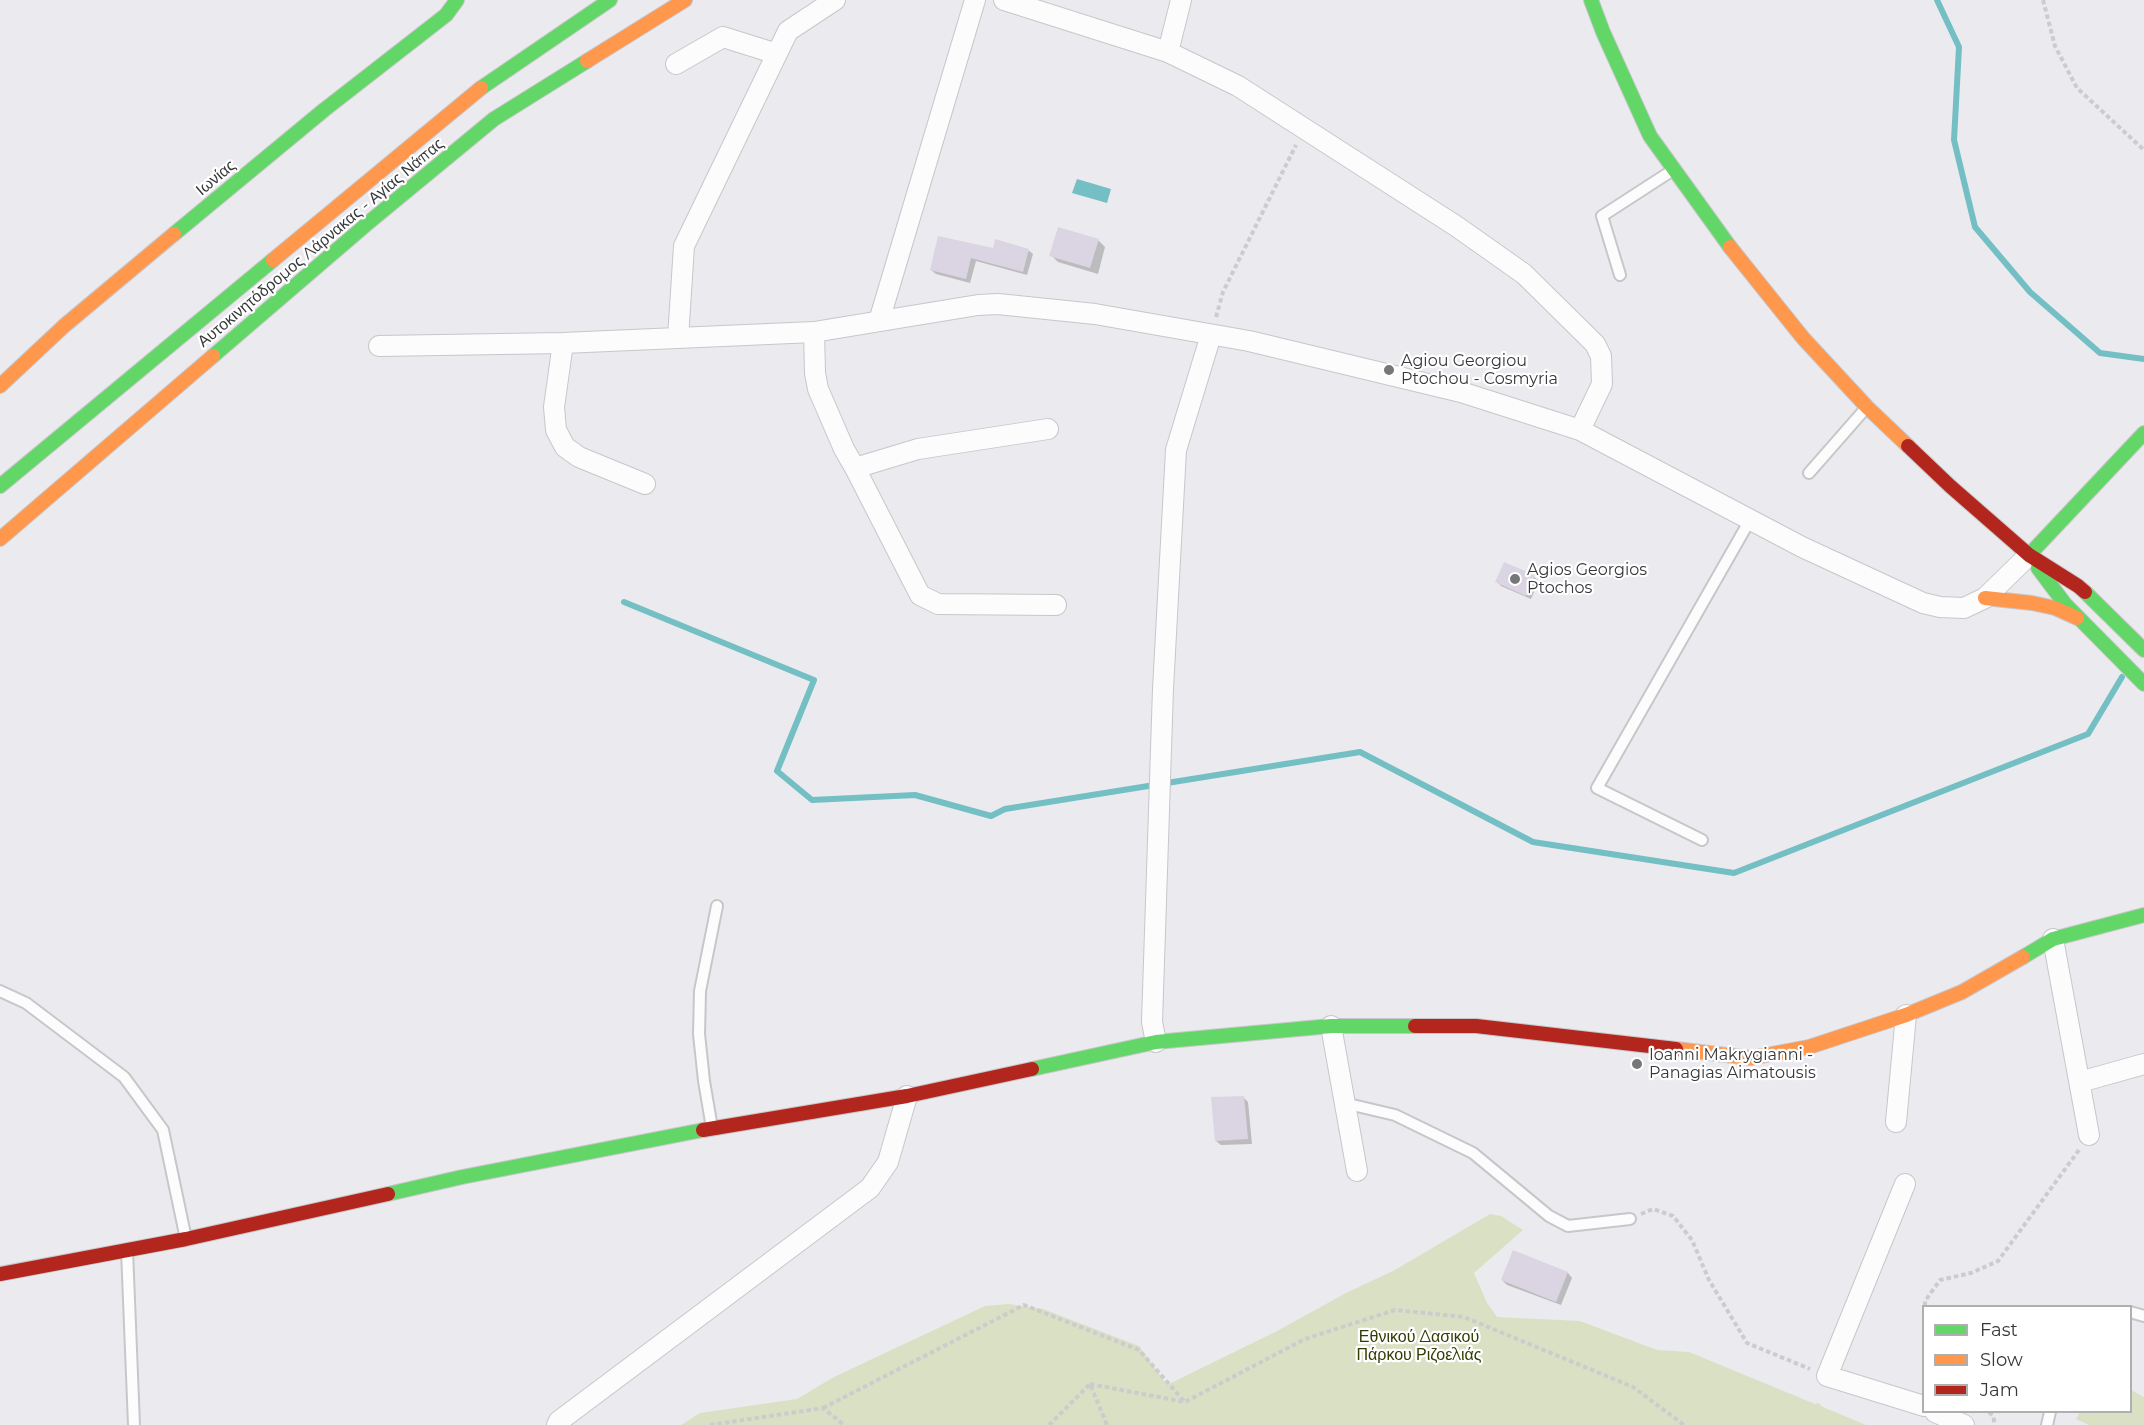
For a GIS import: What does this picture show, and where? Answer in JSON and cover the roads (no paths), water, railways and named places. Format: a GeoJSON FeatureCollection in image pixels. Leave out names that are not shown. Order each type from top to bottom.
{"type":"FeatureCollection","features":[{"type":"Feature","properties":{"kind":"main road","name":"Ιωνίας"},"geometry":{"type":"LineString","coordinates":[[0,386],[64,326],[324,110],[446,15],[458,0]]}},
{"type":"Feature","properties":{"kind":"main road"},"geometry":{"type":"LineString","coordinates":[[0,486],[474,93],[610,0]]}},
{"type":"Feature","properties":{"kind":"main road","name":"Αυτοκινητόδρομος Λάρνακας - Αγίας Νάπας"},"geometry":{"type":"LineString","coordinates":[[0,539],[368,223],[494,119],[685,0]]}},
{"type":"Feature","properties":{"kind":"main road"},"geometry":{"type":"LineString","coordinates":[[1591,0],[1650,136],[1735,254],[1803,339],[1867,407],[1950,486],[2029,555],[2078,586],[2139,645]]}},
{"type":"Feature","properties":{"kind":"main road"},"geometry":{"type":"LineString","coordinates":[[2029,555],[2144,433]]}},
{"type":"Feature","properties":{"kind":"main road"},"geometry":{"type":"LineString","coordinates":[[2029,555],[2077,618],[2139,679]]}},
{"type":"Feature","properties":{"kind":"main road"},"geometry":{"type":"LineString","coordinates":[[1985,598],[2055,608],[2077,618]]}},
{"type":"Feature","properties":{"kind":"main road"},"geometry":{"type":"LineString","coordinates":[[0,1274],[186,1239],[462,1177],[712,1128],[907,1096],[1156,1042],[1331,1026],[1476,1026],[1751,1058],[1809,1047],[1906,1015],[1962,992],[2053,939],[2144,915]]}},
{"type":"Feature","properties":{"kind":"street"},"geometry":{"type":"LineString","coordinates":[[678,338],[684,246],[788,31],[835,0]]}},
{"type":"Feature","properties":{"kind":"street"},"geometry":{"type":"LineString","coordinates":[[879,321],[975,0]]}},
{"type":"Feature","properties":{"kind":"street"},"geometry":{"type":"LineString","coordinates":[[1004,0],[1168,52],[1238,86],[1456,226],[1524,274],[1595,344],[1601,356],[1602,384],[1580,430]]}},
{"type":"Feature","properties":{"kind":"street"},"geometry":{"type":"LineString","coordinates":[[1168,52],[1181,0]]}},
{"type":"Feature","properties":{"kind":"street"},"geometry":{"type":"LineString","coordinates":[[676,64],[723,37],[777,54]]}},
{"type":"Feature","properties":{"kind":"street"},"geometry":{"type":"LineString","coordinates":[[379,346],[562,343],[813,332],[978,305],[998,304],[1095,315],[1250,341],[1461,392],[1580,430],[1802,547],[1923,603],[1940,608],[1964,608],[1985,598],[2029,555]]}},
{"type":"Feature","properties":{"kind":"street"},"geometry":{"type":"LineString","coordinates":[[813,332],[815,373],[819,389],[843,449],[920,595],[938,604],[1056,605]]}},
{"type":"Feature","properties":{"kind":"street"},"geometry":{"type":"LineString","coordinates":[[1156,1042],[1152,1022],[1160,779],[1176,450],[1211,335]]}},
{"type":"Feature","properties":{"kind":"street"},"geometry":{"type":"LineString","coordinates":[[562,343],[555,407],[556,430],[565,447],[579,457],[645,484]]}},
{"type":"Feature","properties":{"kind":"street"},"geometry":{"type":"LineString","coordinates":[[855,468],[918,449],[1048,429]]}},
{"type":"Feature","properties":{"kind":"street"},"geometry":{"type":"LineString","coordinates":[[2053,939],[2089,1135]]}},
{"type":"Feature","properties":{"kind":"street"},"geometry":{"type":"LineString","coordinates":[[1896,1122],[1906,1015]]}},
{"type":"Feature","properties":{"kind":"street"},"geometry":{"type":"LineString","coordinates":[[1331,1026],[1357,1171]]}},
{"type":"Feature","properties":{"kind":"street"},"geometry":{"type":"LineString","coordinates":[[2080,1082],[2144,1064]]}},
{"type":"Feature","properties":{"kind":"street"},"geometry":{"type":"LineString","coordinates":[[557,1425],[559,1421],[870,1188],[888,1162],[907,1096]]}},
{"type":"Feature","properties":{"kind":"street"},"geometry":{"type":"LineString","coordinates":[[1905,1184],[1827,1376],[1922,1406]]}},
{"type":"Feature","properties":{"kind":"street"},"geometry":{"type":"LineString","coordinates":[[1937,1413],[1964,1425]]}},
{"type":"Feature","properties":{"kind":"lane"},"geometry":{"type":"LineString","coordinates":[[1620,275],[1602,216],[1674,169]]}},
{"type":"Feature","properties":{"kind":"lane"},"geometry":{"type":"LineString","coordinates":[[1809,473],[1867,407]]}},
{"type":"Feature","properties":{"kind":"lane"},"geometry":{"type":"LineString","coordinates":[[1702,840],[1597,788],[1750,520]]}},
{"type":"Feature","properties":{"kind":"lane"},"geometry":{"type":"LineString","coordinates":[[712,1128],[699,1035],[700,991],[717,906]]}},
{"type":"Feature","properties":{"kind":"lane"},"geometry":{"type":"LineString","coordinates":[[0,991],[26,1003],[124,1077],[163,1130],[186,1239]]}},
{"type":"Feature","properties":{"kind":"lane"},"geometry":{"type":"LineString","coordinates":[[1344,1102],[1395,1115],[1473,1153],[1549,1216],[1568,1226],[1630,1219]]}},
{"type":"Feature","properties":{"kind":"lane"},"geometry":{"type":"LineString","coordinates":[[127,1250],[134,1425]]}},
{"type":"Feature","properties":{"kind":"water"},"geometry":{"type":"Polygon","coordinates":[[[1077,179],[1111,189],[1107,203],[1072,193],[1077,179]]]}},
{"type":"Feature","properties":{"kind":"waterway"},"geometry":{"type":"LineString","coordinates":[[1937,0],[1959,47],[1954,140],[1975,227],[2030,292],[2100,353],[2144,359]]}},
{"type":"Feature","properties":{"kind":"waterway"},"geometry":{"type":"LineString","coordinates":[[624,602],[814,680],[777,771],[812,800],[915,795],[991,816],[1005,809],[1360,752],[1533,842],[1734,873],[2088,734],[2122,677]]}},
{"type":"Feature","properties":{"kind":"place","name":"Agiou Georgiou Ptochou - Cosmyria"},"geometry":{"type":"Point","coordinates":[1389,370]}},
{"type":"Feature","properties":{"kind":"place","name":"Agios Georgios Ptochos"},"geometry":{"type":"Point","coordinates":[1515,579]}},
{"type":"Feature","properties":{"kind":"place","name":"Ioanni Makrygianni - Panagias Aimatousis"},"geometry":{"type":"Point","coordinates":[1637,1064]}},
{"type":"Feature","properties":{"kind":"park label","name":"Εθνικού Δασικού Πάρκου Ριζοελιάς"},"geometry":{"type":"Point","coordinates":[1419,1346]}}]}
